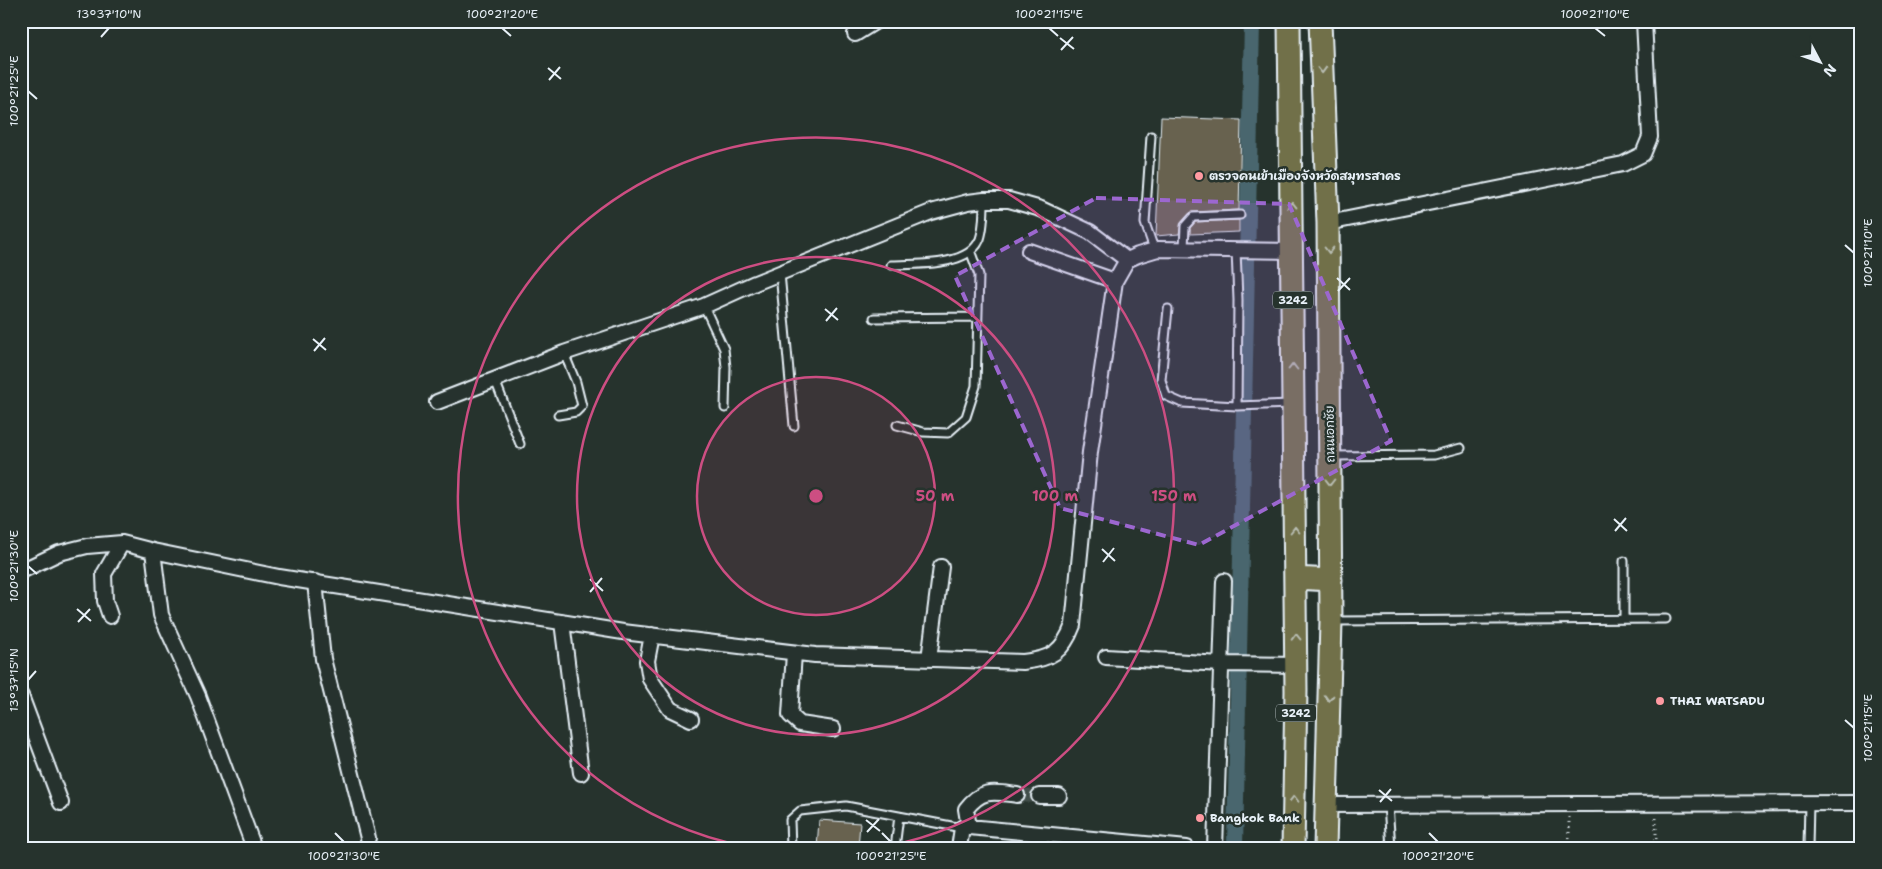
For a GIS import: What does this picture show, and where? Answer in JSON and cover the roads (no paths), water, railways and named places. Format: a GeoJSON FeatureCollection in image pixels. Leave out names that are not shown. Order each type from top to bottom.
{"type":"FeatureCollection","features":[{"type":"Feature","properties":{"kind":"main road","name":"3242"},"geometry":{"type":"LineString","coordinates":[[1289,21],[1285,251],[1294,404],[1296,665],[1292,848]]}},
{"type":"Feature","properties":{"kind":"main road","name":"ถนนเอกชัย"},"geometry":{"type":"LineString","coordinates":[[1320,21],[1328,223],[1331,580],[1325,848]]}},
{"type":"Feature","properties":{"kind":"main road"},"geometry":{"type":"LineString","coordinates":[[1295,578],[1331,580]]}},
{"type":"Feature","properties":{"kind":"street"},"geometry":{"type":"LineString","coordinates":[[856,34],[876,21]]}},
{"type":"Feature","properties":{"kind":"street"},"geometry":{"type":"LineString","coordinates":[[1328,223],[1623,164],[1643,154],[1650,137],[1644,21]]}},
{"type":"Feature","properties":{"kind":"street"},"geometry":{"type":"LineString","coordinates":[[438,402],[564,353],[704,306],[931,212],[984,200],[1009,200],[1041,209],[1090,232],[1127,260]]}},
{"type":"Feature","properties":{"kind":"street"},"geometry":{"type":"LineString","coordinates":[[21,571],[59,553],[87,546],[122,543],[153,551],[315,582],[652,635],[815,655],[1023,662],[1040,660],[1051,656],[1068,638],[1073,625],[1090,452],[1115,281],[1127,260],[1138,254],[1184,248],[1285,251]]}},
{"type":"Feature","properties":{"kind":"street"},"geometry":{"type":"LineString","coordinates":[[1028,251],[1115,281]]}},
{"type":"Feature","properties":{"kind":"street"},"geometry":{"type":"LineString","coordinates":[[110,616],[106,601],[104,574],[122,543]]}},
{"type":"Feature","properties":{"kind":"street"},"geometry":{"type":"LineString","coordinates":[[153,551],[161,615],[198,696],[254,848]]}},
{"type":"Feature","properties":{"kind":"street"},"geometry":{"type":"LineString","coordinates":[[930,659],[941,567]]}},
{"type":"Feature","properties":{"kind":"street"},"geometry":{"type":"LineString","coordinates":[[1215,848],[1225,664],[1224,581]]}},
{"type":"Feature","properties":{"kind":"street"},"geometry":{"type":"LineString","coordinates":[[315,582],[323,659],[368,838]]}},
{"type":"Feature","properties":{"kind":"street"},"geometry":{"type":"LineString","coordinates":[[562,622],[581,773]]}},
{"type":"Feature","properties":{"kind":"street"},"geometry":{"type":"LineString","coordinates":[[652,635],[647,661],[650,679],[670,709],[691,719]]}},
{"type":"Feature","properties":{"kind":"street"},"geometry":{"type":"LineString","coordinates":[[794,652],[790,716],[800,724],[833,729]]}},
{"type":"Feature","properties":{"kind":"street"},"geometry":{"type":"LineString","coordinates":[[1106,657],[1225,664],[1296,665]]}},
{"type":"Feature","properties":{"kind":"street"},"geometry":{"type":"LineString","coordinates":[[21,696],[61,802]]}},
{"type":"Feature","properties":{"kind":"street"},"geometry":{"type":"LineString","coordinates":[[959,848],[965,828],[966,809],[975,798],[990,792],[1017,795]]}},
{"type":"Feature","properties":{"kind":"street"},"geometry":{"type":"LineString","coordinates":[[1039,796],[1059,796]]}},
{"type":"Feature","properties":{"kind":"street"},"geometry":{"type":"LineString","coordinates":[[1326,806],[1388,804],[1861,803]]}},
{"type":"Feature","properties":{"kind":"street"},"geometry":{"type":"LineString","coordinates":[[965,828],[1187,848]]}},
{"type":"Feature","properties":{"kind":"lane"},"geometry":{"type":"LineString","coordinates":[[1151,136],[1145,223],[1153,246],[1158,250]]}},
{"type":"Feature","properties":{"kind":"lane"},"geometry":{"type":"LineString","coordinates":[[890,265],[947,261],[971,252],[980,239],[984,200]]}},
{"type":"Feature","properties":{"kind":"lane"},"geometry":{"type":"LineString","coordinates":[[1184,248],[1185,226],[1193,217],[1240,214]]}},
{"type":"Feature","properties":{"kind":"lane"},"geometry":{"type":"LineString","coordinates":[[1236,250],[1241,406]]}},
{"type":"Feature","properties":{"kind":"lane"},"geometry":{"type":"LineString","coordinates":[[897,425],[923,432],[948,433],[966,417],[976,386],[979,275],[971,252]]}},
{"type":"Feature","properties":{"kind":"lane"},"geometry":{"type":"LineString","coordinates":[[780,273],[794,426]]}},
{"type":"Feature","properties":{"kind":"lane"},"geometry":{"type":"LineString","coordinates":[[704,306],[724,349],[726,367],[725,408]]}},
{"type":"Feature","properties":{"kind":"lane"},"geometry":{"type":"LineString","coordinates":[[1168,309],[1161,380],[1166,396],[1182,403],[1241,406],[1294,404]]}},
{"type":"Feature","properties":{"kind":"lane"},"geometry":{"type":"LineString","coordinates":[[874,318],[977,318]]}},
{"type":"Feature","properties":{"kind":"lane"},"geometry":{"type":"LineString","coordinates":[[558,415],[576,412],[582,406],[576,382],[564,353]]}},
{"type":"Feature","properties":{"kind":"lane"},"geometry":{"type":"LineString","coordinates":[[495,380],[520,444]]}},
{"type":"Feature","properties":{"kind":"lane"},"geometry":{"type":"LineString","coordinates":[[1330,456],[1434,455],[1461,448]]}},
{"type":"Feature","properties":{"kind":"lane"},"geometry":{"type":"LineString","coordinates":[[1624,561],[1624,620]]}},
{"type":"Feature","properties":{"kind":"lane"},"geometry":{"type":"LineString","coordinates":[[1331,621],[1666,619]]}},
{"type":"Feature","properties":{"kind":"lane"},"geometry":{"type":"LineString","coordinates":[[1808,848],[1809,803]]}},
{"type":"Feature","properties":{"kind":"lane"},"geometry":{"type":"LineString","coordinates":[[1388,804],[1390,848]]}},
{"type":"Feature","properties":{"kind":"lane"},"geometry":{"type":"LineString","coordinates":[[791,848],[790,820],[800,811],[846,806],[965,828]]}},
{"type":"Feature","properties":{"kind":"lane"},"geometry":{"type":"LineString","coordinates":[[895,848],[899,816]]}},
{"type":"Feature","properties":{"kind":"waterway"},"geometry":{"type":"LineString","coordinates":[[1235,848],[1252,21]]}},
{"type":"Feature","properties":{"kind":"tunnel"},"geometry":{"type":"LineString","coordinates":[[1017,795],[1039,796]]}},
{"type":"Feature","properties":{"kind":"place","name":"ตรวจคนเข้าเมืองจังหวัดสมุทรสาคร"},"geometry":{"type":"Point","coordinates":[1199,176]}},
{"type":"Feature","properties":{"kind":"place","name":"THAI WATSADU"},"geometry":{"type":"Point","coordinates":[1660,701]}},
{"type":"Feature","properties":{"kind":"place","name":"Bangkok Bank"},"geometry":{"type":"Point","coordinates":[1200,818]}}]}
